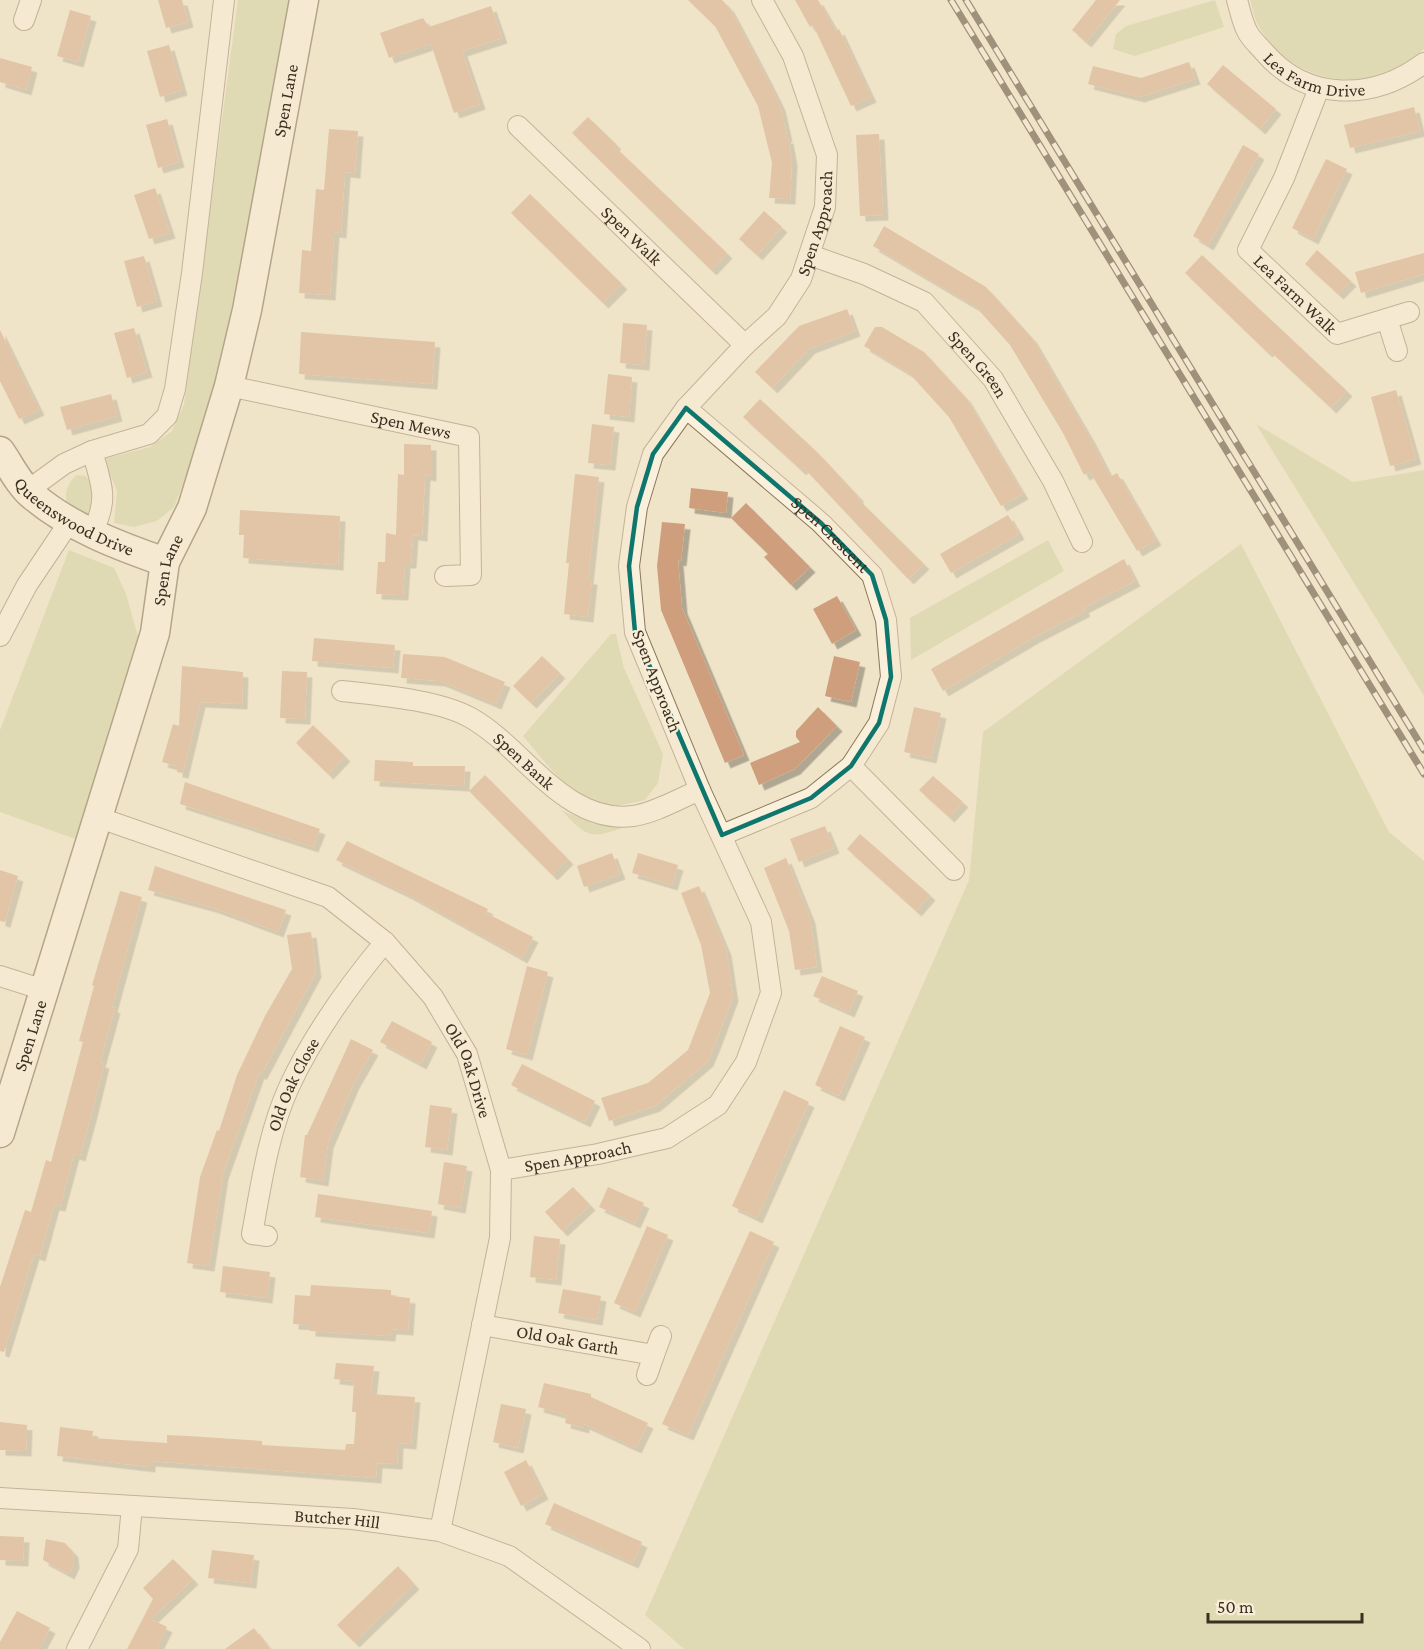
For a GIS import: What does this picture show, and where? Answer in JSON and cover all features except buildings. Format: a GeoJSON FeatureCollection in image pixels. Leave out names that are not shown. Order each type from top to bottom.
{"type":"FeatureCollection","features":[{"type":"Feature","properties":{"kind":"street"},"geometry":{"type":"LineString","coordinates":[[24,20],[31,0]]}},
{"type":"Feature","properties":{"kind":"street"},"geometry":{"type":"LineString","coordinates":[[27,491],[64,464],[92,452],[149,434],[167,416],[175,389],[192,273],[224,0]]}},
{"type":"Feature","properties":{"kind":"street","name":"Spen Lane"},"geometry":{"type":"LineString","coordinates":[[0,1133],[155,633],[165,562],[192,508],[229,386],[247,310],[304,0]]}},
{"type":"Feature","properties":{"kind":"street","name":"Spen Approach"},"geometry":{"type":"LineString","coordinates":[[501,1170],[587,1156],[667,1138],[718,1105],[746,1062],[771,993],[761,922],[700,790],[635,632],[629,566],[637,507],[653,454],[686,408],[745,345],[777,316],[801,279],[825,207],[827,155],[793,56],[762,0]]}},
{"type":"Feature","properties":{"kind":"street","name":"Lea Farm Drive"},"geometry":{"type":"LineString","coordinates":[[1237,0],[1247,32],[1278,68],[1319,88],[1349,92],[1378,88],[1406,76],[1424,63]]}},
{"type":"Feature","properties":{"kind":"street","name":"Lea Farm Walk"},"geometry":{"type":"LineString","coordinates":[[1319,88],[1284,178],[1248,250],[1337,334],[1409,312]]}},
{"type":"Feature","properties":{"kind":"street","name":"Spen Walk"},"geometry":{"type":"LineString","coordinates":[[518,126],[745,345]]}},
{"type":"Feature","properties":{"kind":"street","name":"Spen Green"},"geometry":{"type":"LineString","coordinates":[[810,255],[864,274],[924,302],[993,379],[1044,464],[1082,542]]}},
{"type":"Feature","properties":{"kind":"street"},"geometry":{"type":"LineString","coordinates":[[1387,319],[1397,351]]}},
{"type":"Feature","properties":{"kind":"street","name":"Spen Mews"},"geometry":{"type":"LineString","coordinates":[[229,386],[469,436],[471,575],[446,576]]}},
{"type":"Feature","properties":{"kind":"street","name":"Spen Crescent"},"geometry":{"type":"LineString","coordinates":[[686,408],[821,524],[872,575],[886,620],[891,677],[879,723],[851,766],[811,798],[722,836]]}},
{"type":"Feature","properties":{"kind":"street","name":"Queenswood Drive"},"geometry":{"type":"LineString","coordinates":[[0,451],[27,491],[81,527],[132,551],[165,562]]}},
{"type":"Feature","properties":{"kind":"street"},"geometry":{"type":"LineString","coordinates":[[0,636],[27,585],[81,527],[102,511],[102,487],[92,452]]}},
{"type":"Feature","properties":{"kind":"street","name":"Spen Bank"},"geometry":{"type":"LineString","coordinates":[[342,691],[413,700],[469,717],[504,741],[557,789],[583,809],[608,816],[634,816],[700,790]]}},
{"type":"Feature","properties":{"kind":"street"},"geometry":{"type":"LineString","coordinates":[[851,766],[954,870]]}},
{"type":"Feature","properties":{"kind":"street","name":"Old Oak Drive"},"geometry":{"type":"LineString","coordinates":[[97,817],[328,897],[385,942],[433,997],[467,1054],[501,1170],[500,1238],[440,1531]]}},
{"type":"Feature","properties":{"kind":"street","name":"Old Oak Close"},"geometry":{"type":"LineString","coordinates":[[267,1236],[252,1234],[265,1165],[289,1088],[345,990],[385,942]]}},
{"type":"Feature","properties":{"kind":"street"},"geometry":{"type":"LineString","coordinates":[[0,976],[44,990]]}},
{"type":"Feature","properties":{"kind":"street","name":"Old Oak Garth"},"geometry":{"type":"LineString","coordinates":[[482,1325],[654,1355]]}},
{"type":"Feature","properties":{"kind":"street"},"geometry":{"type":"LineString","coordinates":[[647,1375],[661,1336]]}},
{"type":"Feature","properties":{"kind":"street","name":"Butcher Hill"},"geometry":{"type":"LineString","coordinates":[[0,1498],[353,1519],[440,1531],[509,1556],[640,1649]]}},
{"type":"Feature","properties":{"kind":"street"},"geometry":{"type":"LineString","coordinates":[[76,1649],[128,1549],[132,1506]]}},
{"type":"Feature","properties":{"kind":"highlighted area"},"geometry":{"type":"Polygon","coordinates":[[[686,408],[821,523],[872,575],[886,620],[891,677],[879,723],[851,766],[811,798],[722,835],[635,632],[629,566],[637,507],[653,454],[686,408]]]}},
{"type":"Feature","properties":{"kind":"green space"},"geometry":{"type":"Polygon","coordinates":[[[238,0],[291,0],[226,348],[195,452],[174,507],[157,521],[134,527],[114,523],[117,491],[104,459],[150,447],[172,431],[184,404],[238,0]]]}},
{"type":"Feature","properties":{"kind":"green space"},"geometry":{"type":"Polygon","coordinates":[[[1215,0],[1224,27],[1135,56],[1113,49],[1116,34],[1126,26],[1215,0]]]}},
{"type":"Feature","properties":{"kind":"green space"},"geometry":{"type":"Polygon","coordinates":[[[1250,0],[1424,0],[1424,49],[1405,64],[1383,74],[1361,79],[1338,79],[1316,74],[1295,64],[1276,49],[1259,27],[1250,0]]]}},
{"type":"Feature","properties":{"kind":"green space"},"geometry":{"type":"Polygon","coordinates":[[[1256,424],[1353,482],[1424,470],[1424,696],[1256,424]]]}},
{"type":"Feature","properties":{"kind":"green space"},"geometry":{"type":"Polygon","coordinates":[[[77,475],[86,476],[96,491],[90,513],[84,515],[67,506],[66,501],[69,485],[77,475]]]}},
{"type":"Feature","properties":{"kind":"green space"},"geometry":{"type":"Polygon","coordinates":[[[1048,540],[1064,571],[911,660],[910,618],[1048,540]]]}},
{"type":"Feature","properties":{"kind":"green space"},"geometry":{"type":"Polygon","coordinates":[[[1241,544],[1389,832],[1424,861],[1424,1649],[684,1649],[645,1615],[969,880],[983,732],[1241,544]]]}},
{"type":"Feature","properties":{"kind":"green space"},"geometry":{"type":"Polygon","coordinates":[[[69,550],[114,568],[126,594],[138,636],[78,840],[0,812],[0,730],[69,550]]]}},
{"type":"Feature","properties":{"kind":"green space"},"geometry":{"type":"Polygon","coordinates":[[[611,634],[616,634],[624,668],[663,754],[658,783],[645,800],[604,805],[591,801],[568,786],[523,736],[611,634]]]}},
{"type":"Feature","properties":{"kind":"green space"},"geometry":{"type":"Polygon","coordinates":[[[561,810],[594,824],[627,826],[605,833],[590,834],[561,810]]]}},
{"type":"Feature","properties":{"kind":"railway"},"geometry":{"type":"LineString","coordinates":[[951,0],[1424,774]]}},
{"type":"Feature","properties":{"kind":"railway"},"geometry":{"type":"LineString","coordinates":[[966,0],[1424,750]]}}]}
